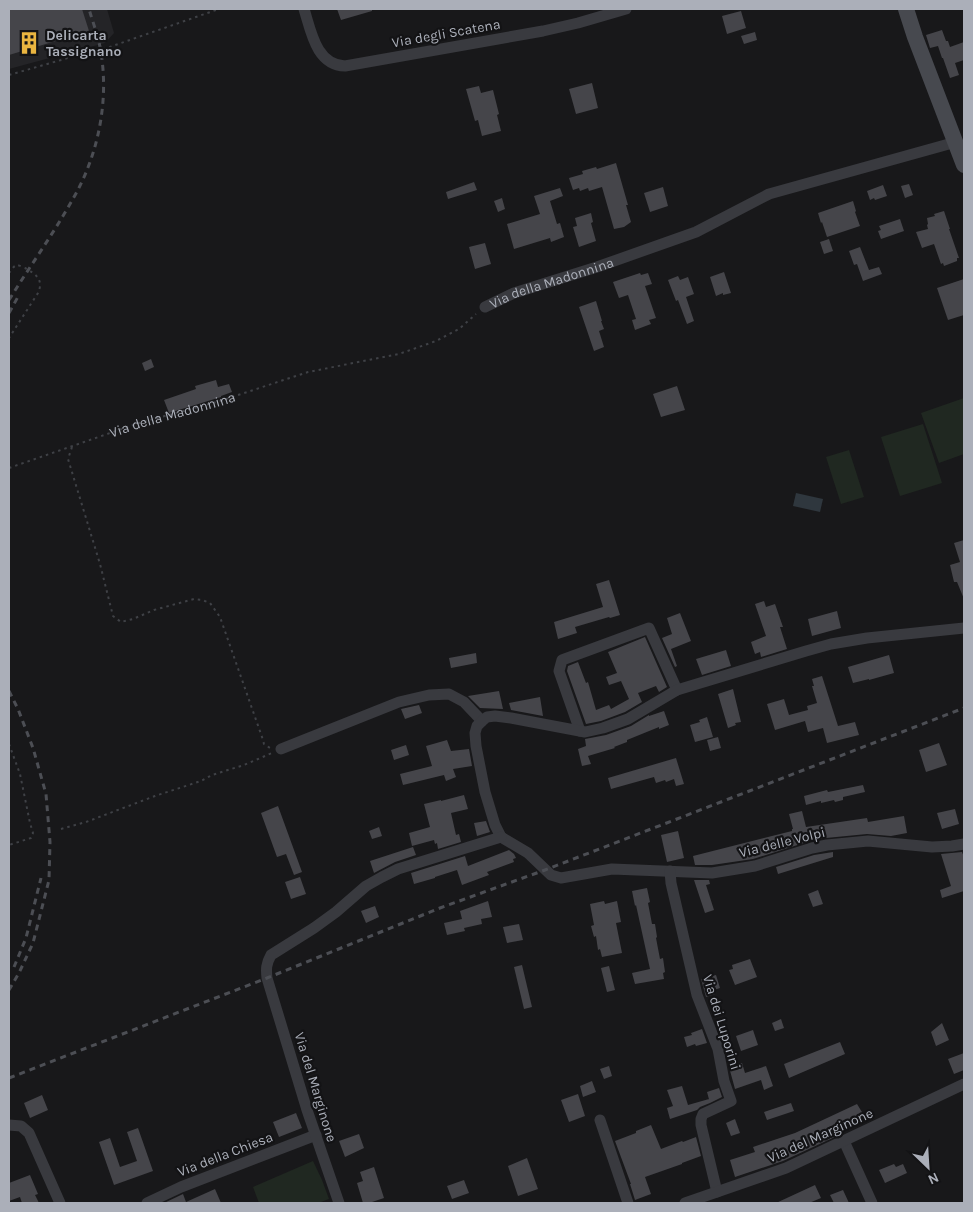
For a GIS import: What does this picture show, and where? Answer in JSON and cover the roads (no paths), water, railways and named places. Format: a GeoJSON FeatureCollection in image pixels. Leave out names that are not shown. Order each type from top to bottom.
{"type":"FeatureCollection","features":[{"type":"Feature","properties":{"kind":"main road"},"geometry":{"type":"LineString","coordinates":[[904,9],[964,165]]}},
{"type":"Feature","properties":{"kind":"street","name":"Via degli Scatena"},"geometry":{"type":"LineString","coordinates":[[304,9],[316,45],[324,58],[338,66],[543,31],[626,9]]}},
{"type":"Feature","properties":{"kind":"street","name":"Via della Madonnina"},"geometry":{"type":"LineString","coordinates":[[485,307],[514,293],[597,267],[696,232],[769,194],[956,142]]}},
{"type":"Feature","properties":{"kind":"street"},"geometry":{"type":"LineString","coordinates":[[580,731],[559,671],[562,660],[649,628],[677,690]]}},
{"type":"Feature","properties":{"kind":"street"},"geometry":{"type":"LineString","coordinates":[[500,837],[485,792],[476,746],[475,733],[477,726],[487,718],[495,716],[511,718],[584,732],[628,719],[677,690],[831,644],[867,638],[964,628]]}},
{"type":"Feature","properties":{"kind":"street"},"geometry":{"type":"LineString","coordinates":[[282,750],[399,702],[429,695],[449,694],[464,702],[482,721]]}},
{"type":"Feature","properties":{"kind":"street","name":"Via delle Volpi"},"geometry":{"type":"LineString","coordinates":[[500,837],[528,853],[545,870],[561,878],[612,869],[712,873],[755,866],[812,848],[868,841],[932,847],[964,844]]}},
{"type":"Feature","properties":{"kind":"street","name":"Via del Marginone"},"geometry":{"type":"LineString","coordinates":[[339,1203],[267,978],[266,965],[271,955],[322,923],[366,886],[382,876],[500,837]]}},
{"type":"Feature","properties":{"kind":"street","name":"Via dei Luporini"},"geometry":{"type":"LineString","coordinates":[[670,871],[671,883],[697,995],[718,1049],[724,1081],[731,1101],[703,1114],[701,1119],[717,1192]]}},
{"type":"Feature","properties":{"kind":"street","name":"Via del Marginone"},"geometry":{"type":"LineString","coordinates":[[685,1203],[786,1168],[964,1084]]}},
{"type":"Feature","properties":{"kind":"street"},"geometry":{"type":"LineString","coordinates":[[600,1120],[628,1203]]}},
{"type":"Feature","properties":{"kind":"street"},"geometry":{"type":"LineString","coordinates":[[9,1125],[21,1126],[29,1133],[60,1203]]}},
{"type":"Feature","properties":{"kind":"street","name":"Via della Chiesa"},"geometry":{"type":"LineString","coordinates":[[147,1203],[181,1187],[316,1135]]}},
{"type":"Feature","properties":{"kind":"street"},"geometry":{"type":"LineString","coordinates":[[844,1141],[872,1203]]}},
{"type":"Feature","properties":{"kind":"railway"},"geometry":{"type":"LineString","coordinates":[[9,300],[74,197],[95,146],[100,127],[104,90],[99,42],[89,9]]}},
{"type":"Feature","properties":{"kind":"railway"},"geometry":{"type":"LineString","coordinates":[[9,313],[19,295]]}},
{"type":"Feature","properties":{"kind":"railway"},"geometry":{"type":"LineString","coordinates":[[9,691],[33,748],[46,794],[50,842],[49,880],[33,943],[9,990]]}},
{"type":"Feature","properties":{"kind":"railway"},"geometry":{"type":"LineString","coordinates":[[9,1078],[267,978],[440,908],[545,870],[964,708]]}},
{"type":"Feature","properties":{"kind":"railway"},"geometry":{"type":"LineString","coordinates":[[14,967],[26,938],[41,878]]}},
{"type":"Feature","properties":{"kind":"place","name":"Delicarta Tassignano"},"geometry":{"type":"Point","coordinates":[29,43]}}]}
